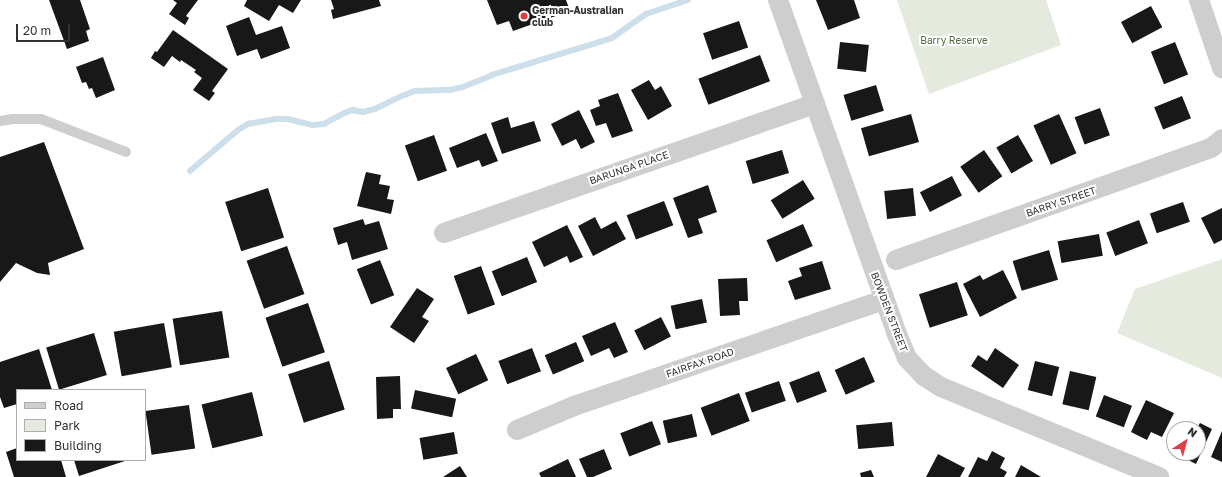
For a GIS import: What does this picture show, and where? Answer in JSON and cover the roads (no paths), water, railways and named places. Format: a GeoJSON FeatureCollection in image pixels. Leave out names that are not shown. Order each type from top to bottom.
{"type":"FeatureCollection","features":[{"type":"Feature","properties":{"kind":"street","name":"BOWDEN STREET"},"geometry":{"type":"LineString","coordinates":[[778,0],[884,300],[907,358],[924,376],[934,383],[1159,477]]}},
{"type":"Feature","properties":{"kind":"street"},"geometry":{"type":"LineString","coordinates":[[1198,0],[1222,68]]}},
{"type":"Feature","properties":{"kind":"street","name":"BARUNGA PLACE"},"geometry":{"type":"LineString","coordinates":[[444,233],[815,104]]}},
{"type":"Feature","properties":{"kind":"street","name":"BARRY STREET"},"geometry":{"type":"LineString","coordinates":[[896,260],[1212,148],[1222,139]]}},
{"type":"Feature","properties":{"kind":"street","name":"FAIRFAX ROAD"},"geometry":{"type":"LineString","coordinates":[[517,430],[574,406],[884,300]]}},
{"type":"Feature","properties":{"kind":"lane"},"geometry":{"type":"LineString","coordinates":[[0,122],[13,119],[41,119],[126,152]]}},
{"type":"Feature","properties":{"kind":"waterway"},"geometry":{"type":"LineString","coordinates":[[190,171],[238,130],[248,124],[276,119],[288,119],[312,125],[324,124],[352,110],[363,112],[375,109],[415,91],[450,90],[463,87],[492,75],[612,38],[646,14],[688,0]]}},
{"type":"Feature","properties":{"kind":"place","name":"German-Australian club"},"geometry":{"type":"Point","coordinates":[524,16]}},
{"type":"Feature","properties":{"kind":"park label","name":"Barry Reserve"},"geometry":{"type":"Point","coordinates":[954,41]}}]}
